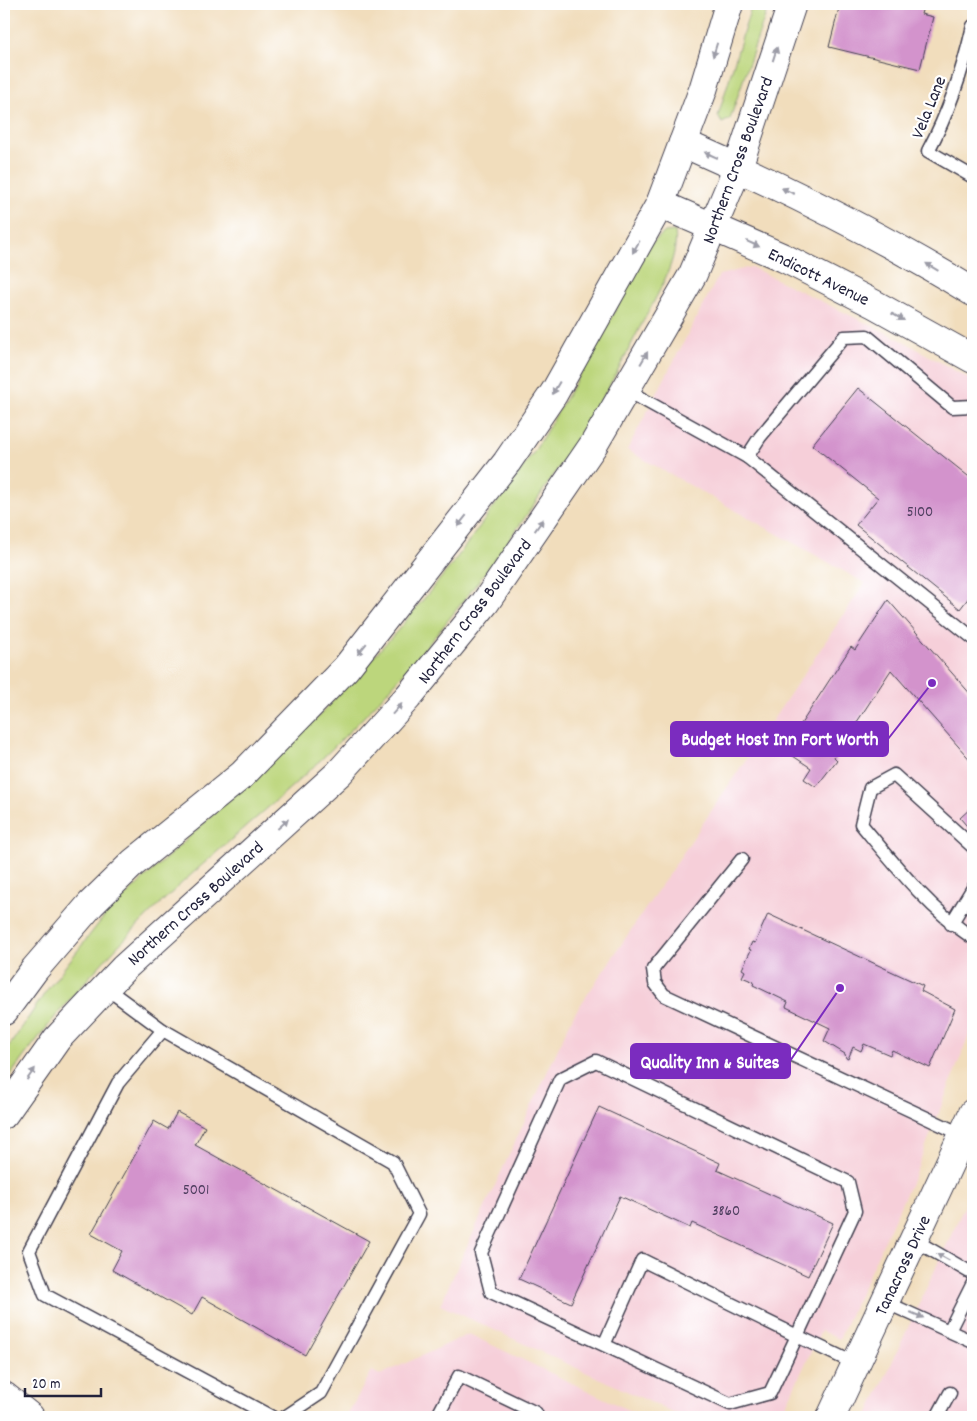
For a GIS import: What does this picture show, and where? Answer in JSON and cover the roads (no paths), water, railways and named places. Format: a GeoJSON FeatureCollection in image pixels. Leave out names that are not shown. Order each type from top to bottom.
{"type":"FeatureCollection","features":[{"type":"Feature","properties":{"kind":"street"},"geometry":{"type":"LineString","coordinates":[[4,1011],[34,969],[91,904],[133,864],[242,775],[346,668],[507,462],[554,393],[660,204],[703,90],[729,4]]}},
{"type":"Feature","properties":{"kind":"street","name":"Northern Cross Boulevard"},"geometry":{"type":"LineString","coordinates":[[4,1114],[57,1039],[124,968],[339,774],[408,697],[485,603],[594,444],[693,274],[714,228],[738,167],[792,4]]}},
{"type":"Feature","properties":{"kind":"street"},"geometry":{"type":"LineString","coordinates":[[683,143],[738,167],[909,253],[973,292]]}},
{"type":"Feature","properties":{"kind":"street","name":"Endicott Avenue"},"geometry":{"type":"LineString","coordinates":[[660,204],[792,262],[973,359]]}},
{"type":"Feature","properties":{"kind":"street","name":"Tanacross Drive"},"geometry":{"type":"LineString","coordinates":[[831,1417],[968,1124]]}},
{"type":"Feature","properties":{"kind":"street"},"geometry":{"type":"LineString","coordinates":[[4,1396],[30,1417]]}},
{"type":"Feature","properties":{"kind":"street"},"geometry":{"type":"LineString","coordinates":[[4,1413],[11,1417]]}},
{"type":"Feature","properties":{"kind":"lane","name":"Vela Lane"},"geometry":{"type":"LineString","coordinates":[[973,26],[970,55],[944,121],[928,151],[973,177]]}},
{"type":"Feature","properties":{"kind":"lane"},"geometry":{"type":"LineString","coordinates":[[747,457],[760,437],[844,337],[867,336],[952,407],[973,406]]}},
{"type":"Feature","properties":{"kind":"lane"},"geometry":{"type":"LineString","coordinates":[[626,390],[747,457],[973,638]]}},
{"type":"Feature","properties":{"kind":"lane"},"geometry":{"type":"LineString","coordinates":[[973,847],[894,775],[870,788],[861,824],[897,867],[951,924],[973,938]]}},
{"type":"Feature","properties":{"kind":"lane"},"geometry":{"type":"LineString","coordinates":[[742,859],[653,969],[655,983],[664,996],[968,1124]]}},
{"type":"Feature","properties":{"kind":"lane"},"geometry":{"type":"LineString","coordinates":[[951,924],[973,888]]}},
{"type":"Feature","properties":{"kind":"lane"},"geometry":{"type":"LineString","coordinates":[[106,988],[163,1030],[393,1162],[419,1214],[321,1393],[285,1417]]}},
{"type":"Feature","properties":{"kind":"lane"},"geometry":{"type":"LineString","coordinates":[[163,1030],[118,1083],[29,1251],[45,1296],[272,1417]]}},
{"type":"Feature","properties":{"kind":"lane"},"geometry":{"type":"LineString","coordinates":[[596,1061],[848,1182],[855,1210],[797,1336],[770,1393],[730,1404],[491,1292],[481,1253],[560,1079],[596,1061]]}},
{"type":"Feature","properties":{"kind":"lane"},"geometry":{"type":"LineString","coordinates":[[914,1240],[973,1274]]}},
{"type":"Feature","properties":{"kind":"lane"},"geometry":{"type":"LineString","coordinates":[[604,1346],[642,1260],[856,1364]]}},
{"type":"Feature","properties":{"kind":"lane"},"geometry":{"type":"LineString","coordinates":[[950,1329],[973,1283]]}},
{"type":"Feature","properties":{"kind":"lane"},"geometry":{"type":"LineString","coordinates":[[885,1302],[950,1329],[973,1342]]}},
{"type":"Feature","properties":{"kind":"lane"},"geometry":{"type":"LineString","coordinates":[[437,1417],[459,1376],[539,1416]]}},
{"type":"Feature","properties":{"kind":"lane"},"geometry":{"type":"LineString","coordinates":[[937,1417],[950,1393]]}},
{"type":"Feature","properties":{"kind":"place","name":"Budget Host Inn Fort Worth"},"geometry":{"type":"Point","coordinates":[932,683]}},
{"type":"Feature","properties":{"kind":"place","name":"Quality Inn & Suites"},"geometry":{"type":"Point","coordinates":[840,988]}}]}
